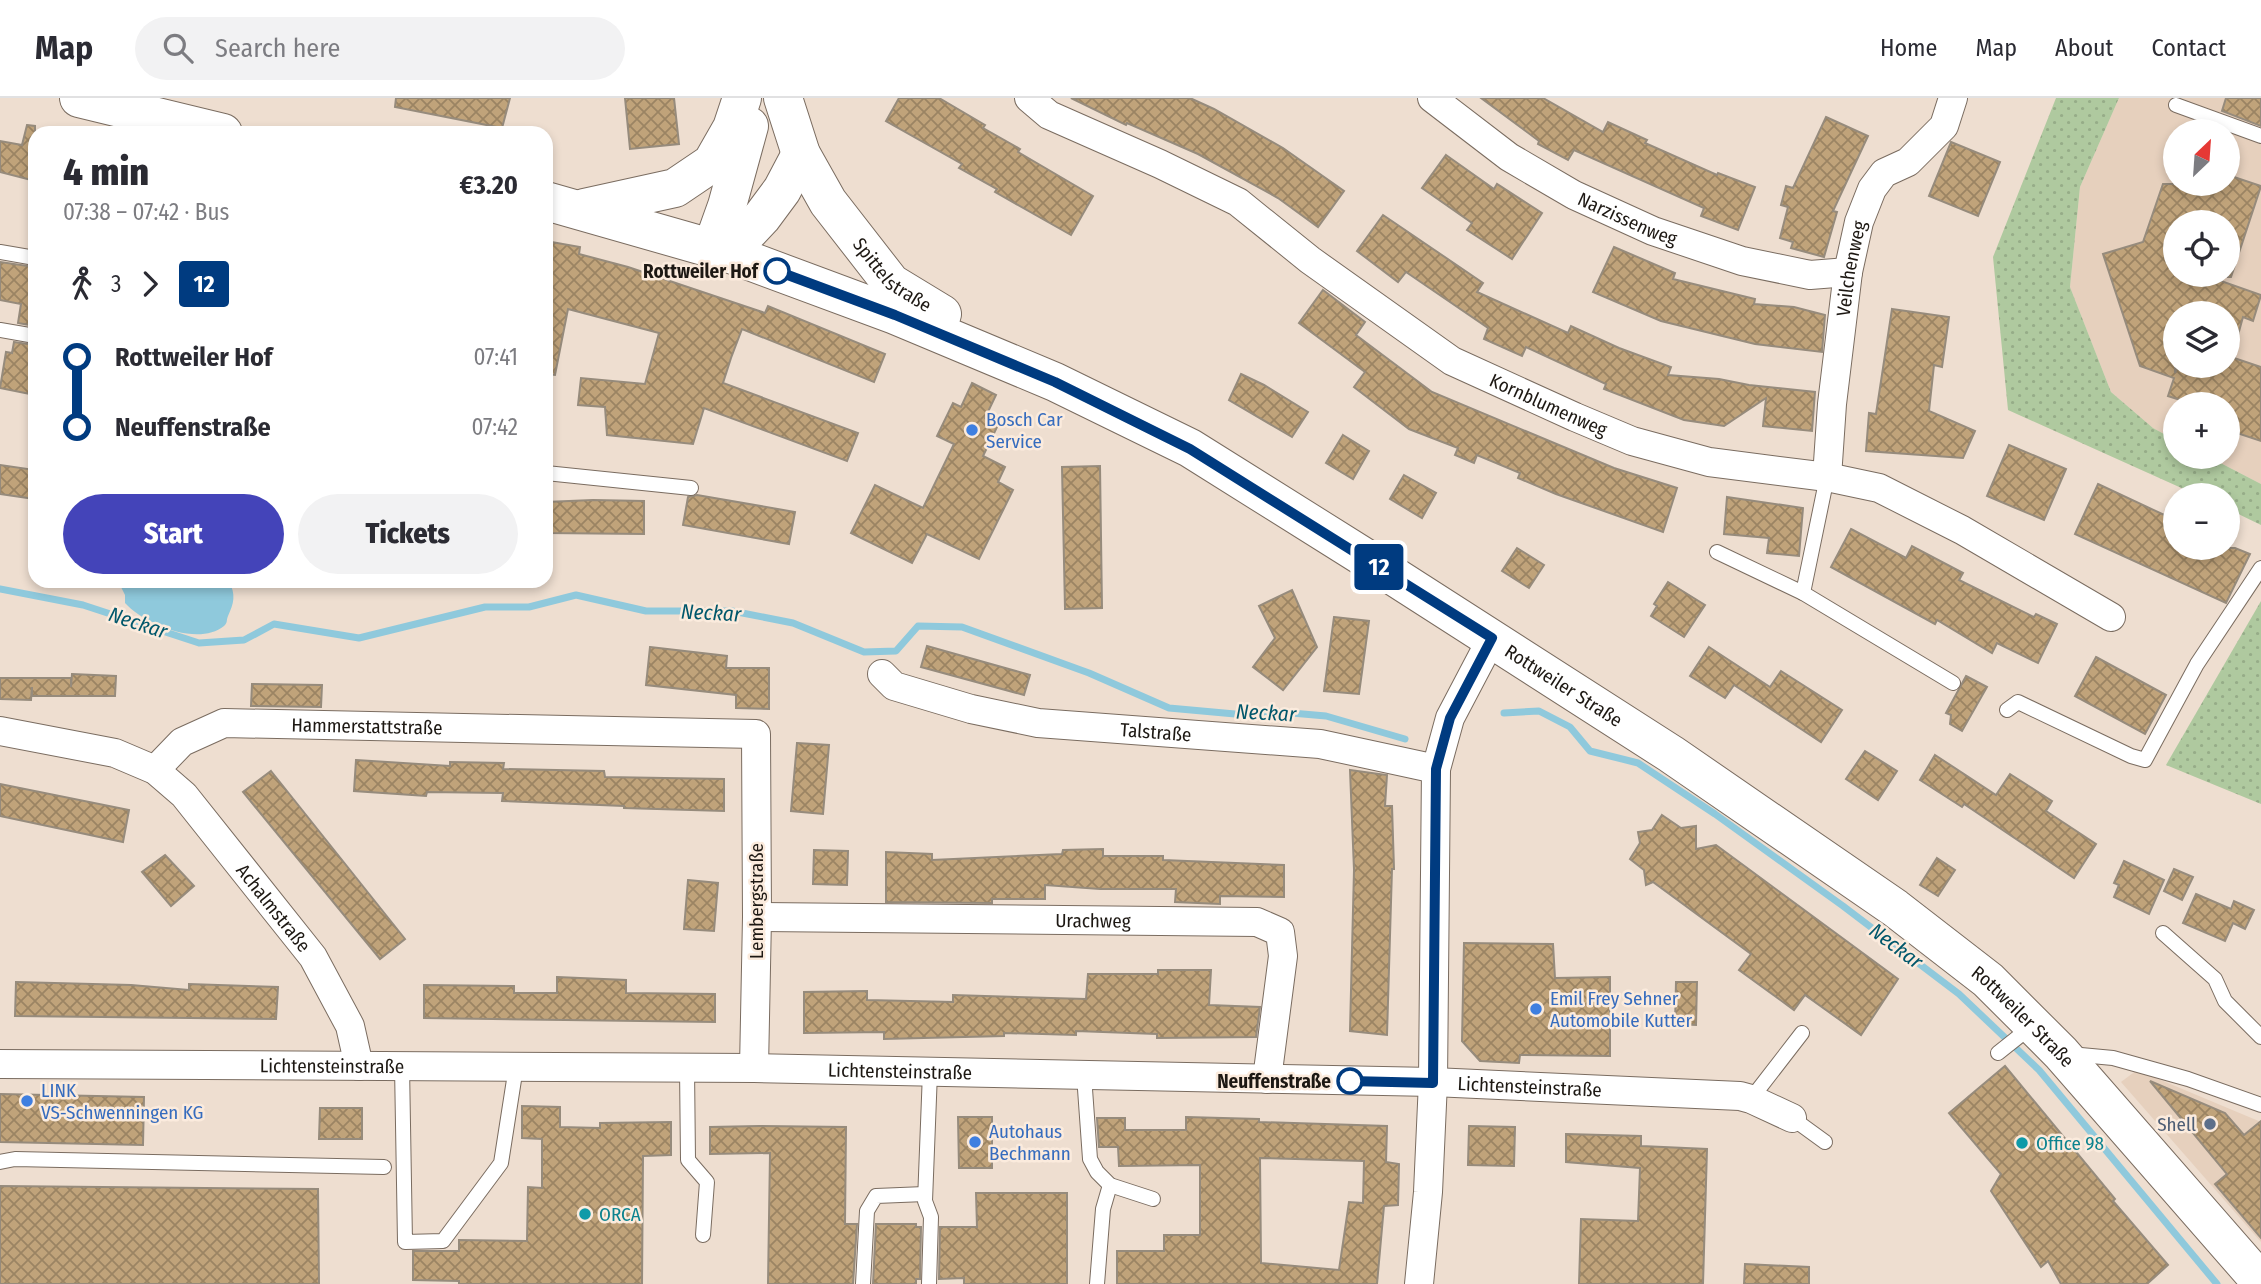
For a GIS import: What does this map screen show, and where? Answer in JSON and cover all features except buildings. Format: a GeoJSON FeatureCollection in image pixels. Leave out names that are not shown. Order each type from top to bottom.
{"type":"FeatureCollection","features":[{"type":"Feature","properties":{"kind":"main road"},"geometry":{"type":"LineString","coordinates":[[79,98],[173,126]]}},
{"type":"Feature","properties":{"kind":"main road"},"geometry":{"type":"LineString","coordinates":[[562,205],[675,188],[712,163],[732,128],[742,98]]}},
{"type":"Feature","properties":{"kind":"main road"},"geometry":{"type":"LineString","coordinates":[[720,251],[727,206],[751,120],[749,98]]}},
{"type":"Feature","properties":{"kind":"main road","name":"Spittelstraße"},"geometry":{"type":"LineString","coordinates":[[783,98],[800,154],[828,202],[891,283],[1055,382]]}},
{"type":"Feature","properties":{"kind":"main road"},"geometry":{"type":"LineString","coordinates":[[720,251],[762,217],[782,190],[800,154]]}},
{"type":"Feature","properties":{"kind":"main road","name":"Rottweiler Straße"},"geometry":{"type":"LineString","coordinates":[[562,205],[720,251],[895,315],[1055,382],[1190,449],[1492,638],[1671,754],[1895,908],[1988,980],[2029,1028],[2061,1053],[2261,1282]]}},
{"type":"Feature","properties":{"kind":"street","name":"Kornblumenweg"},"geometry":{"type":"LineString","coordinates":[[1029,98],[1049,115],[1238,202],[1321,268],[1452,361],[1575,418],[1632,441],[1709,462],[1827,477],[1880,488],[1962,530],[2111,617]]}},
{"type":"Feature","properties":{"kind":"street","name":"Narzissenweg"},"geometry":{"type":"LineString","coordinates":[[1432,98],[1509,158],[1574,195],[1653,231],[1742,261],[1810,275],[1848,272]]}},
{"type":"Feature","properties":{"kind":"street","name":"Veilchenweg"},"geometry":{"type":"LineString","coordinates":[[1827,477],[1832,404],[1848,272],[1859,222],[1872,189],[1884,173],[1908,162],[1944,126],[1953,98]]}},
{"type":"Feature","properties":{"kind":"street"},"geometry":{"type":"LineString","coordinates":[[1419,1284],[1428,1192],[1433,1083],[1436,769],[1450,718],[1492,638]]}},
{"type":"Feature","properties":{"kind":"street","name":"Talstraße"},"geometry":{"type":"LineString","coordinates":[[882,674],[894,685],[907,690],[971,709],[1038,723],[1320,744],[1436,769]]}},
{"type":"Feature","properties":{"kind":"street","name":"Hammerstattstraße"},"geometry":{"type":"LineString","coordinates":[[155,770],[182,742],[224,723],[756,734]]}},
{"type":"Feature","properties":{"kind":"street"},"geometry":{"type":"LineString","coordinates":[[0,731],[115,753],[155,770]]}},
{"type":"Feature","properties":{"kind":"street","name":"Lembergstraße"},"geometry":{"type":"LineString","coordinates":[[754,1068],[756,734]]}},
{"type":"Feature","properties":{"kind":"street","name":"Achalmstraße"},"geometry":{"type":"LineString","coordinates":[[155,770],[184,795],[313,957],[350,1026],[359,1066]]}},
{"type":"Feature","properties":{"kind":"street","name":"Urachweg"},"geometry":{"type":"LineString","coordinates":[[757,917],[1257,922],[1280,932],[1283,956],[1267,1079]]}},
{"type":"Feature","properties":{"kind":"street","name":"Lichtensteinstraße"},"geometry":{"type":"LineString","coordinates":[[0,1064],[754,1068],[1433,1083],[1740,1096],[1792,1118]]}},
{"type":"Feature","properties":{"kind":"lane"},"geometry":{"type":"LineString","coordinates":[[2176,106],[2261,136]]}},
{"type":"Feature","properties":{"kind":"lane"},"geometry":{"type":"LineString","coordinates":[[0,252],[28,257]]}},
{"type":"Feature","properties":{"kind":"lane"},"geometry":{"type":"LineString","coordinates":[[0,330],[28,334]]}},
{"type":"Feature","properties":{"kind":"lane"},"geometry":{"type":"LineString","coordinates":[[553,474],[691,488]]}},
{"type":"Feature","properties":{"kind":"lane"},"geometry":{"type":"LineString","coordinates":[[1803,593],[1827,477]]}},
{"type":"Feature","properties":{"kind":"lane"},"geometry":{"type":"LineString","coordinates":[[1717,552],[1803,593],[1954,683]]}},
{"type":"Feature","properties":{"kind":"lane"},"geometry":{"type":"LineString","coordinates":[[2007,710],[2018,702],[2144,760],[2197,664],[2261,568]]}},
{"type":"Feature","properties":{"kind":"lane"},"geometry":{"type":"LineString","coordinates":[[2163,933],[2215,979],[2225,1000],[2261,1037]]}},
{"type":"Feature","properties":{"kind":"lane"},"geometry":{"type":"LineString","coordinates":[[1998,1053],[2029,1028]]}},
{"type":"Feature","properties":{"kind":"lane"},"geometry":{"type":"LineString","coordinates":[[1751,1099],[1802,1033]]}},
{"type":"Feature","properties":{"kind":"lane"},"geometry":{"type":"LineString","coordinates":[[2061,1053],[2113,1058],[2188,1079],[2261,1105]]}},
{"type":"Feature","properties":{"kind":"lane"},"geometry":{"type":"LineString","coordinates":[[402,1066],[405,1242],[443,1241],[501,1163],[516,1067]]}},
{"type":"Feature","properties":{"kind":"lane"},"geometry":{"type":"LineString","coordinates":[[687,1068],[688,1160],[706,1182],[703,1235]]}},
{"type":"Feature","properties":{"kind":"lane"},"geometry":{"type":"LineString","coordinates":[[929,1284],[931,1217],[925,1194],[930,1072]]}},
{"type":"Feature","properties":{"kind":"lane"},"geometry":{"type":"LineString","coordinates":[[1084,1075],[1090,1159],[1097,1172],[1110,1185],[1153,1199]]}},
{"type":"Feature","properties":{"kind":"lane"},"geometry":{"type":"LineString","coordinates":[[1792,1118],[1825,1142]]}},
{"type":"Feature","properties":{"kind":"lane"},"geometry":{"type":"LineString","coordinates":[[0,1162],[15,1159],[384,1167]]}},
{"type":"Feature","properties":{"kind":"lane"},"geometry":{"type":"LineString","coordinates":[[1097,1284],[1103,1209],[1110,1185]]}},
{"type":"Feature","properties":{"kind":"lane"},"geometry":{"type":"LineString","coordinates":[[863,1284],[867,1212],[876,1195],[925,1194]]}},
{"type":"Feature","properties":{"kind":"shaded area"},"geometry":{"type":"Polygon","coordinates":[[[2119,98],[2261,98],[2261,484],[2232,469],[2240,469],[2240,392],[2163,392],[2163,433],[2153,428],[2111,392],[2070,287],[2080,187],[2119,98]]]}},
{"type":"Feature","properties":{"kind":"shaded area"},"geometry":{"type":"Polygon","coordinates":[[[2137,1070],[2261,1122],[2261,1242],[2121,1082],[2137,1070]]]}},
{"type":"Feature","properties":{"kind":"green space"},"geometry":{"type":"Polygon","coordinates":[[[2056,98],[2119,98],[2080,187],[2070,287],[2111,392],[2163,433],[2163,469],[2232,469],[2261,484],[2261,525],[2240,515],[2240,483],[2170,483],[2008,410],[1993,257],[2056,98]]]}},
{"type":"Feature","properties":{"kind":"green space"},"geometry":{"type":"Polygon","coordinates":[[[2261,601],[2261,804],[2166,765],[2261,601]]]}},
{"type":"Feature","properties":{"kind":"water"},"geometry":{"type":"Polygon","coordinates":[[[122,588],[232,588],[233,603],[224,626],[213,632],[186,633],[158,625],[145,618],[125,603],[122,588]]]}},
{"type":"Feature","properties":{"kind":"waterway","name":"Neckar"},"geometry":{"type":"LineString","coordinates":[[0,589],[83,605],[199,643],[244,640],[274,624],[359,638],[485,607],[529,607],[576,595],[646,611],[732,611],[793,623],[864,652],[896,651],[918,626],[962,627],[1089,673],[1169,708],[1246,715],[1280,712],[1326,716],[1405,739]]}},
{"type":"Feature","properties":{"kind":"waterway","name":"Neckar"},"geometry":{"type":"LineString","coordinates":[[1504,713],[1539,711],[1570,727],[1590,751],[1638,763],[1715,814],[1843,906],[1959,994],[2039,1070],[2217,1284]]}},
{"type":"Feature","properties":{"kind":"bus line","name":"12"},"geometry":{"type":"LineString","coordinates":[[777,271],[895,315],[1055,382],[1190,449],[1492,638],[1450,718],[1436,769],[1433,1083],[1350,1081]]}},
{"type":"Feature","properties":{"kind":"place","name":"Rottweiler Hof"},"geometry":{"type":"Point","coordinates":[777,271]}},
{"type":"Feature","properties":{"kind":"place","name":"Bosch Car Service"},"geometry":{"type":"Point","coordinates":[972,430]}},
{"type":"Feature","properties":{"kind":"place","name":"Emil Frey Sehner Automobile Kutter"},"geometry":{"type":"Point","coordinates":[1536,1009]}},
{"type":"Feature","properties":{"kind":"place","name":"Neuffenstraße"},"geometry":{"type":"Point","coordinates":[1350,1081]}},
{"type":"Feature","properties":{"kind":"place","name":"LINK VS-Schwenningen KG"},"geometry":{"type":"Point","coordinates":[27,1101]}},
{"type":"Feature","properties":{"kind":"place","name":"Shell"},"geometry":{"type":"Point","coordinates":[2210,1124]}},
{"type":"Feature","properties":{"kind":"place","name":"Autohaus Bechmann"},"geometry":{"type":"Point","coordinates":[975,1142]}},
{"type":"Feature","properties":{"kind":"place","name":"Office 98"},"geometry":{"type":"Point","coordinates":[2022,1143]}},
{"type":"Feature","properties":{"kind":"place","name":"ORCA"},"geometry":{"type":"Point","coordinates":[585,1214]}}]}
